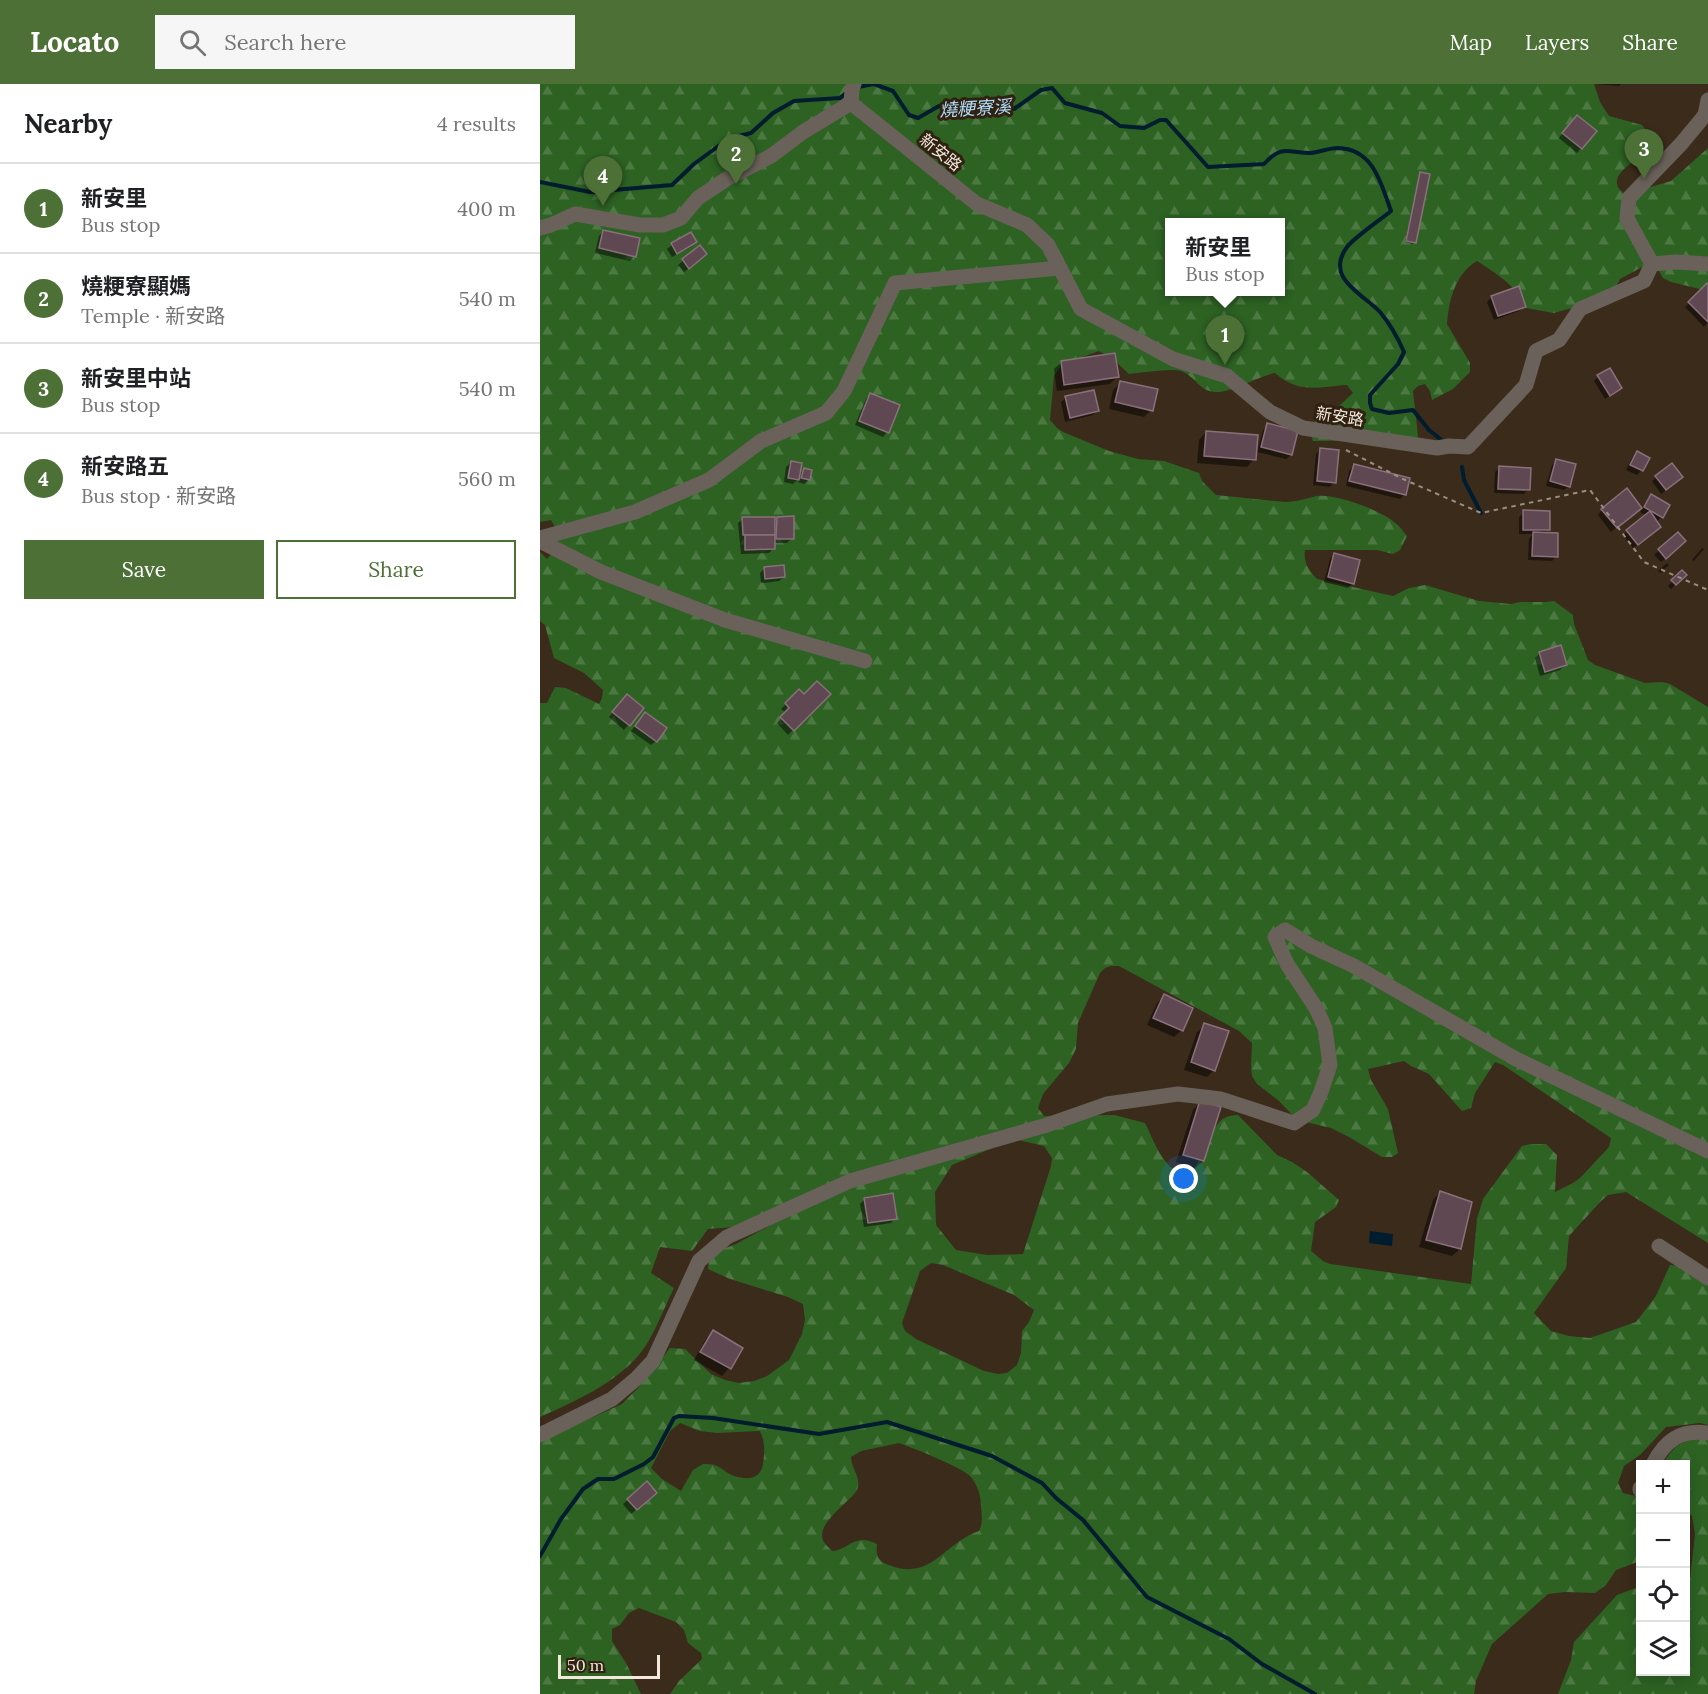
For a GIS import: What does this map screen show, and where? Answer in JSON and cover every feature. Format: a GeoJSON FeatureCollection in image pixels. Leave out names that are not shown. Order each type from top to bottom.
{"type":"FeatureCollection","features":[{"type":"Feature","properties":{"kind":"street"},"geometry":{"type":"LineString","coordinates":[[540,228],[575,214],[640,225],[663,225],[681,218],[698,198],[728,178],[771,156],[803,132],[851,103],[854,84]]}},
{"type":"Feature","properties":{"kind":"street"},"geometry":{"type":"LineString","coordinates":[[1708,100],[1706,115],[1629,198],[1627,218],[1652,264],[1676,262],[1708,264]]}},
{"type":"Feature","properties":{"kind":"street","name":"新安路"},"geometry":{"type":"LineString","coordinates":[[851,103],[977,204],[1027,225],[1048,245],[1081,309],[1173,359],[1227,376],[1270,412],[1303,428],[1437,448],[1468,447],[1526,385],[1536,351],[1559,340],[1580,309],[1644,282],[1652,264]]}},
{"type":"Feature","properties":{"kind":"street"},"geometry":{"type":"LineString","coordinates":[[540,539],[635,512],[698,485],[709,480],[761,441],[826,413],[844,391],[895,283],[1060,267]]}},
{"type":"Feature","properties":{"kind":"street"},"geometry":{"type":"LineString","coordinates":[[540,539],[601,572],[725,620],[865,661]]}},
{"type":"Feature","properties":{"kind":"street"},"geometry":{"type":"LineString","coordinates":[[540,1435],[612,1399],[637,1378],[653,1361],[699,1261],[727,1237],[850,1181],[1047,1125],[1107,1104],[1178,1094],[1221,1099],[1294,1123],[1313,1110],[1329,1065],[1325,1028],[1316,1008],[1287,964],[1275,938],[1285,930],[1311,946],[1354,966],[1516,1059],[1708,1151]]}},
{"type":"Feature","properties":{"kind":"street"},"geometry":{"type":"LineString","coordinates":[[1659,1246],[1708,1278]]}},
{"type":"Feature","properties":{"kind":"street"},"geometry":{"type":"LineString","coordinates":[[1655,1460],[1661,1449],[1680,1434],[1696,1431],[1708,1433]]}},
{"type":"Feature","properties":{"kind":"path"},"geometry":{"type":"LineString","coordinates":[[1343,449],[1403,479],[1481,513],[1590,490],[1644,562],[1708,590]]}},
{"type":"Feature","properties":{"kind":"green space"},"geometry":{"type":"Polygon","coordinates":[[[540,84],[1594,84],[1600,102],[1609,116],[1642,125],[1658,145],[1656,151],[1636,160],[1620,174],[1618,187],[1627,195],[1671,181],[1708,148],[1708,291],[1663,278],[1653,261],[1620,279],[1616,287],[1577,308],[1554,313],[1526,308],[1511,286],[1477,261],[1463,273],[1454,288],[1447,324],[1470,363],[1470,372],[1453,389],[1432,400],[1425,384],[1413,391],[1418,436],[1414,443],[1396,440],[1313,441],[1310,432],[1312,423],[1339,406],[1353,393],[1347,385],[1300,387],[1275,373],[1230,390],[1216,392],[1202,387],[1186,373],[1177,370],[1129,374],[1114,360],[1099,351],[1063,364],[1058,370],[1054,376],[1050,420],[1063,432],[1109,451],[1138,459],[1164,461],[1199,473],[1202,481],[1216,495],[1285,502],[1326,496],[1369,508],[1396,523],[1407,536],[1400,550],[1393,554],[1377,550],[1305,550],[1307,566],[1317,579],[1393,596],[1409,588],[1425,585],[1479,601],[1511,604],[1554,601],[1573,615],[1574,624],[1588,660],[1595,665],[1645,683],[1670,684],[1708,707],[1708,1243],[1626,1192],[1608,1195],[1569,1236],[1566,1268],[1534,1313],[1551,1331],[1590,1338],[1636,1322],[1656,1296],[1670,1265],[1679,1266],[1708,1284],[1708,1425],[1700,1423],[1666,1427],[1640,1455],[1624,1466],[1618,1483],[1623,1493],[1636,1496],[1636,1562],[1616,1570],[1606,1585],[1595,1593],[1548,1594],[1492,1644],[1476,1681],[1474,1694],[670,1694],[679,1681],[702,1659],[701,1653],[688,1643],[684,1630],[676,1622],[639,1608],[629,1613],[620,1625],[612,1629],[612,1641],[641,1694],[540,1694],[540,1441],[622,1404],[639,1387],[670,1348],[685,1349],[711,1374],[725,1380],[739,1383],[767,1376],[789,1360],[802,1334],[805,1320],[803,1304],[708,1269],[709,1260],[715,1252],[736,1244],[773,1224],[708,1229],[692,1251],[660,1247],[651,1273],[674,1288],[652,1336],[639,1355],[614,1378],[600,1387],[540,1417],[540,703],[547,703],[555,687],[566,688],[599,704],[603,690],[584,673],[554,658],[545,625],[540,621],[540,552],[547,559],[554,551],[555,527],[551,520],[540,522],[540,84]],[[1111,966],[1100,973],[1078,1023],[1076,1049],[1069,1063],[1043,1094],[1038,1108],[1044,1116],[1114,1115],[1145,1123],[1163,1157],[1175,1171],[1183,1174],[1192,1174],[1218,1123],[1238,1115],[1277,1155],[1307,1172],[1339,1200],[1336,1207],[1315,1222],[1311,1251],[1330,1264],[1471,1284],[1477,1219],[1483,1199],[1522,1146],[1546,1144],[1557,1155],[1555,1192],[1580,1178],[1609,1147],[1611,1138],[1503,1065],[1495,1062],[1475,1093],[1471,1108],[1462,1111],[1429,1074],[1404,1061],[1368,1069],[1371,1080],[1388,1109],[1398,1153],[1392,1157],[1382,1157],[1331,1128],[1297,1120],[1279,1101],[1257,1084],[1252,1076],[1252,1043],[1239,1031],[1119,966],[1111,966]],[[1014,1139],[952,1165],[935,1192],[936,1225],[956,1250],[987,1255],[1023,1254],[1052,1158],[1044,1146],[1014,1139]],[[931,1263],[920,1271],[902,1323],[905,1331],[916,1339],[984,1371],[1007,1373],[1017,1365],[1021,1353],[1022,1331],[1034,1310],[1014,1295],[943,1265],[931,1263]],[[680,1423],[670,1431],[651,1468],[662,1479],[681,1491],[693,1470],[703,1464],[715,1465],[734,1476],[744,1478],[753,1478],[759,1473],[763,1464],[764,1451],[760,1431],[717,1433],[700,1431],[680,1423]],[[899,1443],[861,1451],[851,1457],[858,1481],[857,1490],[829,1520],[822,1533],[824,1541],[832,1551],[857,1541],[869,1541],[877,1544],[878,1557],[882,1562],[904,1569],[916,1568],[927,1565],[956,1543],[979,1531],[982,1516],[979,1491],[971,1477],[937,1458],[899,1443]]]}},
{"type":"Feature","properties":{"kind":"green space"},"geometry":{"type":"Polygon","coordinates":[[[1708,1438],[1708,1694],[1558,1694],[1571,1660],[1574,1642],[1617,1595],[1636,1589],[1636,1676],[1690,1676],[1690,1580],[1695,1534],[1690,1514],[1690,1460],[1666,1460],[1676,1447],[1693,1440],[1708,1438]]]}},
{"type":"Feature","properties":{"kind":"water"},"geometry":{"type":"Polygon","coordinates":[[[1370,1231],[1393,1234],[1392,1246],[1369,1243],[1370,1231]]]}},
{"type":"Feature","properties":{"kind":"building"},"geometry":{"type":"Polygon","coordinates":[[[1577,115],[1597,131],[1582,149],[1562,133],[1577,115]]]}},
{"type":"Feature","properties":{"kind":"building"},"geometry":{"type":"Polygon","coordinates":[[[1420,172],[1430,174],[1416,243],[1406,241],[1420,172]]]}},
{"type":"Feature","properties":{"kind":"building"},"geometry":{"type":"Polygon","coordinates":[[[603,230],[640,238],[636,257],[599,248],[603,230]]]}},
{"type":"Feature","properties":{"kind":"building"},"geometry":{"type":"Polygon","coordinates":[[[691,232],[697,242],[677,254],[671,243],[691,232]]]}},
{"type":"Feature","properties":{"kind":"building"},"geometry":{"type":"Polygon","coordinates":[[[700,245],[707,254],[689,269],[682,259],[700,245]]]}},
{"type":"Feature","properties":{"kind":"building"},"geometry":{"type":"Polygon","coordinates":[[[1708,284],[1708,322],[1688,302],[1708,284]]]}},
{"type":"Feature","properties":{"kind":"building"},"geometry":{"type":"Polygon","coordinates":[[[1519,286],[1526,307],[1498,316],[1491,296],[1519,286]]]}},
{"type":"Feature","properties":{"kind":"building"},"geometry":{"type":"Polygon","coordinates":[[[1115,353],[1119,377],[1064,385],[1061,361],[1115,353]]]}},
{"type":"Feature","properties":{"kind":"building"},"geometry":{"type":"Polygon","coordinates":[[[1610,368],[1622,388],[1610,396],[1597,375],[1610,368]]]}},
{"type":"Feature","properties":{"kind":"building"},"geometry":{"type":"Polygon","coordinates":[[[1120,381],[1158,389],[1153,411],[1115,402],[1120,381]]]}},
{"type":"Feature","properties":{"kind":"building"},"geometry":{"type":"Polygon","coordinates":[[[1094,390],[1099,411],[1070,418],[1065,396],[1094,390]]]}},
{"type":"Feature","properties":{"kind":"building"},"geometry":{"type":"Polygon","coordinates":[[[870,393],[900,405],[889,433],[859,421],[870,393]]]}},
{"type":"Feature","properties":{"kind":"building"},"geometry":{"type":"Polygon","coordinates":[[[1267,423],[1298,431],[1292,455],[1261,447],[1267,423]]]}},
{"type":"Feature","properties":{"kind":"building"},"geometry":{"type":"Polygon","coordinates":[[[1206,431],[1258,435],[1256,460],[1204,456],[1206,431]]]}},
{"type":"Feature","properties":{"kind":"building"},"geometry":{"type":"Polygon","coordinates":[[[1320,448],[1339,450],[1336,483],[1317,481],[1320,448]]]}},
{"type":"Feature","properties":{"kind":"building"},"geometry":{"type":"Polygon","coordinates":[[[1637,451],[1650,458],[1643,471],[1630,465],[1637,451]]]}},
{"type":"Feature","properties":{"kind":"building"},"geometry":{"type":"Polygon","coordinates":[[[1556,459],[1576,464],[1570,487],[1550,481],[1556,459]]]}},
{"type":"Feature","properties":{"kind":"building"},"geometry":{"type":"Polygon","coordinates":[[[791,461],[802,463],[799,480],[788,478],[791,461]]]}},
{"type":"Feature","properties":{"kind":"building"},"geometry":{"type":"Polygon","coordinates":[[[1672,463],[1683,477],[1666,490],[1655,476],[1672,463]]]}},
{"type":"Feature","properties":{"kind":"building"},"geometry":{"type":"Polygon","coordinates":[[[1354,464],[1410,478],[1406,495],[1349,481],[1354,464]]]}},
{"type":"Feature","properties":{"kind":"building"},"geometry":{"type":"Polygon","coordinates":[[[1499,466],[1531,468],[1530,490],[1498,489],[1499,466]]]}},
{"type":"Feature","properties":{"kind":"building"},"geometry":{"type":"Polygon","coordinates":[[[804,468],[812,470],[810,480],[801,478],[804,468]]]}},
{"type":"Feature","properties":{"kind":"building"},"geometry":{"type":"Polygon","coordinates":[[[1627,488],[1642,508],[1617,528],[1601,509],[1627,488]]]}},
{"type":"Feature","properties":{"kind":"building"},"geometry":{"type":"Polygon","coordinates":[[[1651,494],[1670,505],[1663,518],[1644,507],[1651,494]]]}},
{"type":"Feature","properties":{"kind":"building"},"geometry":{"type":"Polygon","coordinates":[[[1523,510],[1550,511],[1550,530],[1523,530],[1523,510]]]}},
{"type":"Feature","properties":{"kind":"building"},"geometry":{"type":"Polygon","coordinates":[[[1650,511],[1661,527],[1638,545],[1626,530],[1650,511]]]}},
{"type":"Feature","properties":{"kind":"building"},"geometry":{"type":"Polygon","coordinates":[[[794,516],[794,539],[776,539],[777,517],[794,516]]]}},
{"type":"Feature","properties":{"kind":"building"},"geometry":{"type":"Polygon","coordinates":[[[742,517],[775,517],[775,535],[743,535],[742,517]]]}},
{"type":"Feature","properties":{"kind":"building"},"geometry":{"type":"Polygon","coordinates":[[[1533,532],[1558,533],[1558,557],[1532,556],[1533,532]]]}},
{"type":"Feature","properties":{"kind":"building"},"geometry":{"type":"Polygon","coordinates":[[[1678,532],[1686,541],[1666,559],[1658,549],[1678,532]]]}},
{"type":"Feature","properties":{"kind":"building"},"geometry":{"type":"Polygon","coordinates":[[[745,535],[775,535],[775,549],[745,550],[745,535]]]}},
{"type":"Feature","properties":{"kind":"building"},"geometry":{"type":"Polygon","coordinates":[[[1334,553],[1360,560],[1354,584],[1328,577],[1334,553]]]}},
{"type":"Feature","properties":{"kind":"building"},"geometry":{"type":"Polygon","coordinates":[[[784,565],[785,577],[765,579],[764,567],[784,565]]]}},
{"type":"Feature","properties":{"kind":"building"},"geometry":{"type":"Polygon","coordinates":[[[1682,570],[1687,575],[1676,585],[1671,580],[1682,570]]]}},
{"type":"Feature","properties":{"kind":"building"},"geometry":{"type":"Polygon","coordinates":[[[1561,645],[1567,665],[1545,672],[1539,652],[1561,645]]]}},
{"type":"Feature","properties":{"kind":"building"},"geometry":{"type":"Polygon","coordinates":[[[817,681],[831,694],[794,731],[780,717],[789,708],[785,703],[799,689],[804,694],[817,681]]]}},
{"type":"Feature","properties":{"kind":"building"},"geometry":{"type":"Polygon","coordinates":[[[627,694],[644,708],[630,726],[612,712],[627,694]]]}},
{"type":"Feature","properties":{"kind":"building"},"geometry":{"type":"Polygon","coordinates":[[[645,712],[667,728],[657,742],[635,726],[645,712]]]}},
{"type":"Feature","properties":{"kind":"building"},"geometry":{"type":"Polygon","coordinates":[[[1164,994],[1193,1008],[1183,1031],[1153,1018],[1164,994]]]}},
{"type":"Feature","properties":{"kind":"building"},"geometry":{"type":"Polygon","coordinates":[[[1204,1023],[1229,1031],[1215,1071],[1191,1062],[1204,1023]]]}},
{"type":"Feature","properties":{"kind":"building"},"geometry":{"type":"Polygon","coordinates":[[[1200,1100],[1221,1107],[1204,1161],[1183,1155],[1200,1100]]]}},
{"type":"Feature","properties":{"kind":"building"},"geometry":{"type":"Polygon","coordinates":[[[1440,1191],[1472,1202],[1461,1249],[1426,1240],[1440,1191]]]}},
{"type":"Feature","properties":{"kind":"building"},"geometry":{"type":"Polygon","coordinates":[[[893,1193],[897,1219],[868,1223],[864,1198],[893,1193]]]}},
{"type":"Feature","properties":{"kind":"building"},"geometry":{"type":"Polygon","coordinates":[[[713,1330],[743,1348],[731,1369],[700,1352],[713,1330]]]}},
{"type":"Feature","properties":{"kind":"building"},"geometry":{"type":"Polygon","coordinates":[[[647,1481],[657,1493],[637,1510],[627,1499],[647,1481]]]}},
{"type":"Feature","properties":{"kind":"waterway","name":"燒粳寮溪"},"geometry":{"type":"LineString","coordinates":[[858,87],[874,84],[893,91],[909,115],[918,118],[939,106],[970,105],[1014,109],[1041,90],[1052,88],[1065,103],[1102,113],[1120,126],[1144,128],[1160,120],[1166,120],[1208,167],[1264,164],[1276,154],[1286,151],[1310,153],[1338,148],[1360,154],[1368,161],[1379,179],[1391,211],[1347,247],[1341,258],[1340,268],[1348,284],[1384,317],[1404,352],[1398,364],[1370,395],[1370,403],[1372,409],[1389,413],[1413,410],[1429,430],[1444,442]]}},
{"type":"Feature","properties":{"kind":"waterway","name":"燒粳寮溪"},"geometry":{"type":"LineString","coordinates":[[540,182],[590,192],[672,185],[694,164],[724,142],[751,133],[773,113],[794,101],[840,98],[846,93]]}},
{"type":"Feature","properties":{"kind":"waterway"},"geometry":{"type":"LineString","coordinates":[[1462,467],[1464,480],[1481,513]]}},
{"type":"Feature","properties":{"kind":"waterway"},"geometry":{"type":"LineString","coordinates":[[540,1556],[561,1519],[583,1489],[598,1479],[614,1479],[644,1464],[653,1457],[674,1418],[679,1416],[713,1418],[819,1434],[887,1422],[992,1456],[1042,1483],[1083,1520],[1147,1597],[1229,1639],[1262,1664],[1315,1694]]}},
{"type":"Feature","properties":{"kind":"place","name":"新安里中站"},"geometry":{"type":"Point","coordinates":[1644,179]}},
{"type":"Feature","properties":{"kind":"place","name":"燒粳寮顯媽"},"geometry":{"type":"Point","coordinates":[736,184]}},
{"type":"Feature","properties":{"kind":"place","name":"新安路五"},"geometry":{"type":"Point","coordinates":[603,206]}},
{"type":"Feature","properties":{"kind":"place","name":"新安里"},"geometry":{"type":"Point","coordinates":[1225,365]}}]}
